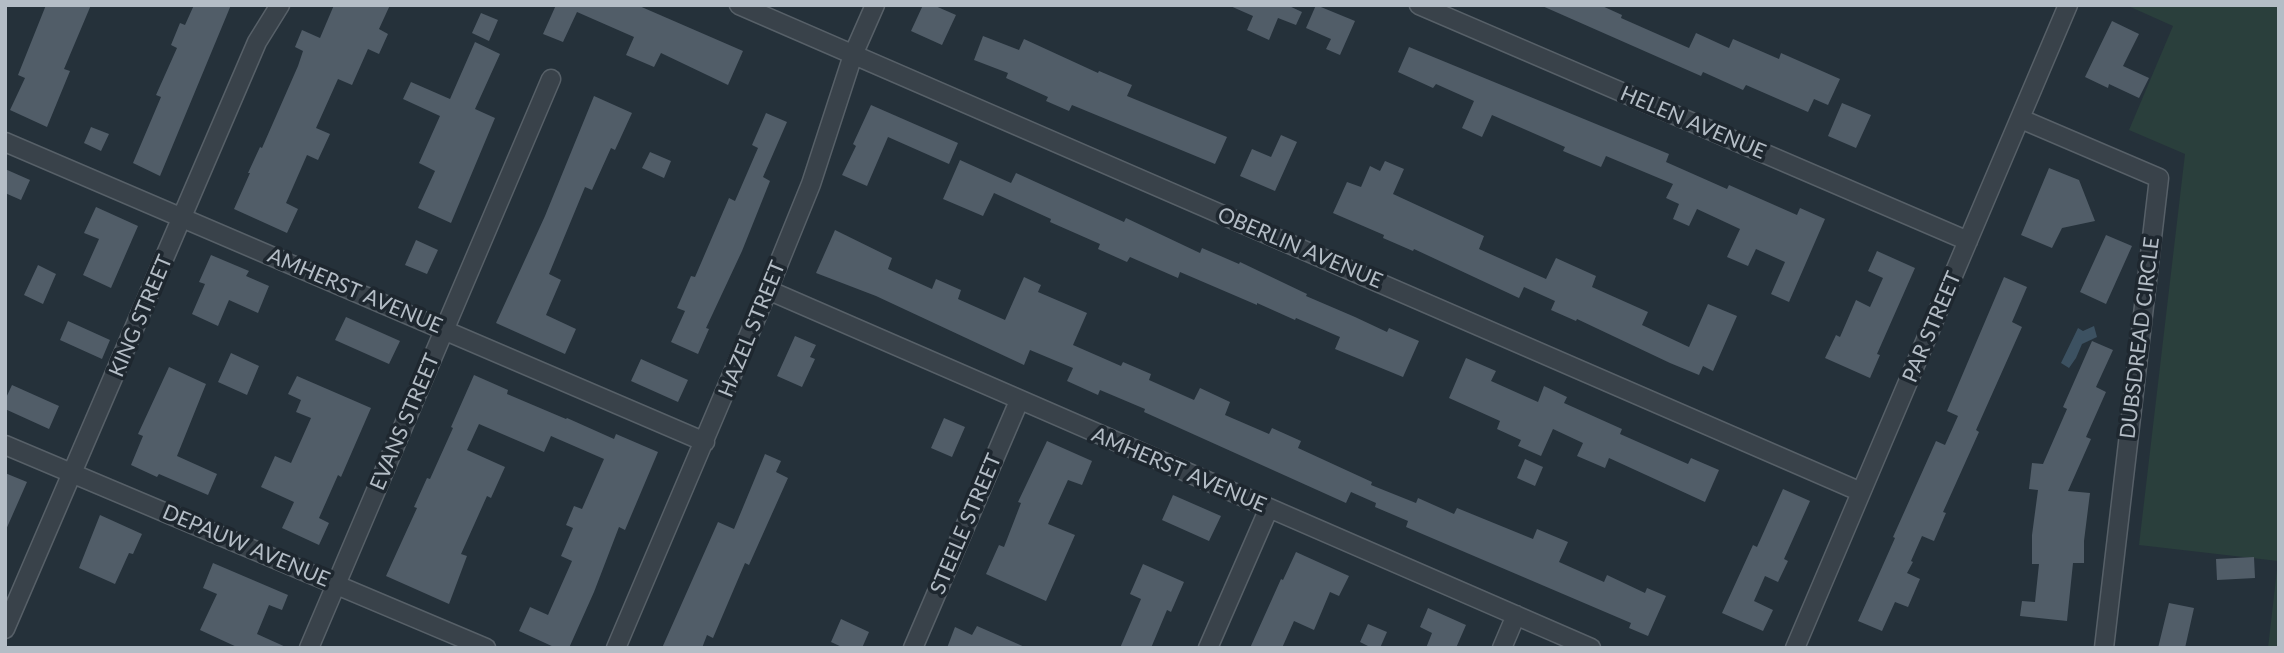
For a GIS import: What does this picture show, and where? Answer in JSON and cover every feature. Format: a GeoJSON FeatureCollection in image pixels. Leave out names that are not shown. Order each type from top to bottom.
{"type":"FeatureCollection","features":[{"type":"Feature","properties":{"kind":"street","name":"KING STREET"},"geometry":{"type":"LineString","coordinates":[[5,629],[257,42],[280,5]]}},
{"type":"Feature","properties":{"kind":"street","name":"OBERLIN AVENUE"},"geometry":{"type":"LineString","coordinates":[[739,5],[1861,492]]}},
{"type":"Feature","properties":{"kind":"street","name":"HAZEL STREET"},"geometry":{"type":"LineString","coordinates":[[616,648],[768,290],[810,184],[853,55],[875,5]]}},
{"type":"Feature","properties":{"kind":"street","name":"HELEN AVENUE"},"geometry":{"type":"LineString","coordinates":[[1419,5],[1968,241]]}},
{"type":"Feature","properties":{"kind":"street","name":"PAR STREET"},"geometry":{"type":"LineString","coordinates":[[1795,648],[2068,5]]}},
{"type":"Feature","properties":{"kind":"street","name":"EVANS STREET"},"geometry":{"type":"LineString","coordinates":[[309,648],[551,79]]}},
{"type":"Feature","properties":{"kind":"street","name":"DUBSDREAD CIRCLE"},"geometry":{"type":"LineString","coordinates":[[2021,119],[2159,178],[2104,648]]}},
{"type":"Feature","properties":{"kind":"street","name":"AMHERST AVENUE"},"geometry":{"type":"LineString","coordinates":[[5,142],[705,442]]}},
{"type":"Feature","properties":{"kind":"street","name":"AMHERST AVENUE"},"geometry":{"type":"LineString","coordinates":[[768,290],[1591,648]]}},
{"type":"Feature","properties":{"kind":"street","name":"STEELE STREET"},"geometry":{"type":"LineString","coordinates":[[912,648],[1019,401]]}},
{"type":"Feature","properties":{"kind":"street","name":"DEPAUW AVENUE"},"geometry":{"type":"LineString","coordinates":[[5,445],[486,648]]}},
{"type":"Feature","properties":{"kind":"street"},"geometry":{"type":"LineString","coordinates":[[1208,648],[1269,508]]}},
{"type":"Feature","properties":{"kind":"street"},"geometry":{"type":"LineString","coordinates":[[1502,648],[1516,615]]}},
{"type":"Feature","properties":{"kind":"green space"},"geometry":{"type":"Polygon","coordinates":[[[2126,5],[2279,5],[2279,648],[2268,648],[2278,561],[2139,545],[2185,154],[2129,130],[2173,26],[2126,5]]]}},
{"type":"Feature","properties":{"kind":"water"},"geometry":{"type":"Polygon","coordinates":[[[2094,326],[2097,337],[2082,344],[2069,368],[2061,363],[2078,328],[2083,331],[2094,326]]]}},
{"type":"Feature","properties":{"kind":"building"},"geometry":{"type":"Polygon","coordinates":[[[46,5],[91,5],[64,69],[70,71],[47,127],[10,110],[25,78],[18,75],[46,5]]]}},
{"type":"Feature","properties":{"kind":"building"},"geometry":{"type":"Polygon","coordinates":[[[194,5],[231,5],[160,176],[133,163],[161,97],[156,95],[177,48],[171,45],[180,23],[185,25],[194,5]]]}},
{"type":"Feature","properties":{"kind":"building"},"geometry":{"type":"Polygon","coordinates":[[[334,5],[390,5],[379,29],[388,34],[379,54],[368,49],[352,85],[338,79],[316,128],[330,134],[318,160],[307,155],[286,203],[298,209],[287,233],[234,209],[298,66],[303,51],[295,47],[302,30],[320,38],[334,5]]]}},
{"type":"Feature","properties":{"kind":"building"},"geometry":{"type":"Polygon","coordinates":[[[556,5],[637,5],[743,51],[728,85],[661,53],[654,67],[626,55],[634,37],[577,12],[563,42],[543,34],[556,5]]]}},
{"type":"Feature","properties":{"kind":"building"},"geometry":{"type":"Polygon","coordinates":[[[923,5],[933,5],[956,15],[942,45],[911,31],[923,5]]]}},
{"type":"Feature","properties":{"kind":"building"},"geometry":{"type":"Polygon","coordinates":[[[1228,5],[1287,5],[1302,12],[1296,25],[1278,18],[1269,40],[1247,30],[1253,16],[1228,5]]]}},
{"type":"Feature","properties":{"kind":"building"},"geometry":{"type":"Polygon","coordinates":[[[1316,5],[1355,21],[1340,55],[1326,49],[1331,39],[1306,28],[1316,5]]]}},
{"type":"Feature","properties":{"kind":"building"},"geometry":{"type":"Polygon","coordinates":[[[1540,5],[1600,5],[1622,15],[1621,18],[1689,48],[1696,33],[1729,48],[1733,39],[1779,59],[1781,53],[1840,79],[1828,105],[1814,99],[1808,112],[1746,85],[1743,90],[1703,72],[1701,76],[1540,5]]]}},
{"type":"Feature","properties":{"kind":"building"},"geometry":{"type":"Polygon","coordinates":[[[481,13],[498,20],[489,41],[472,33],[481,13]]]}},
{"type":"Feature","properties":{"kind":"building"},"geometry":{"type":"Polygon","coordinates":[[[2112,21],[2139,34],[2123,66],[2149,78],[2139,98],[2109,84],[2108,88],[2085,77],[2112,21]]]}},
{"type":"Feature","properties":{"kind":"building"},"geometry":{"type":"Polygon","coordinates":[[[983,36],[1019,50],[1024,39],[1098,73],[1099,71],[1132,85],[1127,96],[1227,137],[1215,164],[1072,105],[1069,111],[1046,101],[1048,97],[1006,78],[1008,73],[974,60],[983,36]]]}},
{"type":"Feature","properties":{"kind":"building"},"geometry":{"type":"Polygon","coordinates":[[[475,42],[500,54],[475,109],[495,118],[451,223],[418,208],[435,171],[419,163],[440,116],[403,99],[411,82],[450,99],[475,42]]]}},
{"type":"Feature","properties":{"kind":"building"},"geometry":{"type":"Polygon","coordinates":[[[1409,47],[1669,154],[1666,162],[1727,189],[1729,185],[1797,215],[1800,208],[1825,219],[1789,302],[1771,294],[1785,262],[1756,249],[1748,266],[1727,257],[1740,229],[1697,209],[1689,226],[1673,219],[1679,204],[1666,198],[1673,184],[1606,156],[1601,167],[1563,151],[1565,147],[1492,115],[1482,137],[1462,128],[1474,101],[1436,84],[1433,88],[1398,72],[1409,47]]]}},
{"type":"Feature","properties":{"kind":"building"},"geometry":{"type":"Polygon","coordinates":[[[594,96],[632,113],[615,150],[611,148],[592,190],[585,187],[549,274],[561,280],[546,315],[576,329],[565,354],[496,323],[545,216],[594,96]]]}},
{"type":"Feature","properties":{"kind":"building"},"geometry":{"type":"Polygon","coordinates":[[[1842,103],[1871,115],[1856,148],[1828,136],[1842,103]]]}},
{"type":"Feature","properties":{"kind":"building"},"geometry":{"type":"Polygon","coordinates":[[[871,105],[958,143],[949,164],[888,137],[867,186],[842,175],[871,105]]]}},
{"type":"Feature","properties":{"kind":"building"},"geometry":{"type":"Polygon","coordinates":[[[766,113],[787,122],[763,177],[770,181],[742,251],[706,328],[709,329],[698,354],[671,342],[685,311],[677,308],[691,276],[695,277],[729,198],[735,201],[758,148],[752,145],[766,113]]]}},
{"type":"Feature","properties":{"kind":"building"},"geometry":{"type":"Polygon","coordinates":[[[91,127],[109,134],[101,151],[84,143],[91,127]]]}},
{"type":"Feature","properties":{"kind":"building"},"geometry":{"type":"Polygon","coordinates":[[[1281,135],[1297,142],[1275,191],[1240,176],[1252,149],[1271,157],[1281,135]]]}},
{"type":"Feature","properties":{"kind":"building"},"geometry":{"type":"Polygon","coordinates":[[[650,152],[671,161],[664,178],[642,168],[650,152]]]}},
{"type":"Feature","properties":{"kind":"building"},"geometry":{"type":"Polygon","coordinates":[[[960,160],[1011,183],[1016,173],[1124,222],[1126,218],[1200,253],[1202,248],[1239,264],[1240,262],[1307,294],[1306,296],[1387,332],[1389,328],[1419,341],[1403,377],[1335,349],[1340,337],[1180,272],[1178,278],[1130,257],[1127,262],[1098,249],[1100,244],[994,193],[983,216],[943,199],[960,160]]]}},
{"type":"Feature","properties":{"kind":"building"},"geometry":{"type":"Polygon","coordinates":[[[1385,161],[1404,169],[1393,194],[1484,236],[1479,249],[1546,279],[1556,258],[1596,276],[1592,287],[1648,312],[1642,325],[1689,347],[1708,304],[1737,316],[1713,371],[1703,366],[1699,375],[1670,363],[1577,319],[1576,321],[1551,310],[1555,301],[1524,287],[1519,298],[1333,213],[1347,182],[1361,187],[1370,166],[1380,171],[1385,161]]]}},
{"type":"Feature","properties":{"kind":"building"},"geometry":{"type":"Polygon","coordinates":[[[2049,168],[2079,180],[2095,221],[2062,228],[2052,248],[2021,235],[2049,168]]]}},
{"type":"Feature","properties":{"kind":"building"},"geometry":{"type":"Polygon","coordinates":[[[5,169],[30,180],[21,200],[5,193],[5,169]]]}},
{"type":"Feature","properties":{"kind":"building"},"geometry":{"type":"Polygon","coordinates":[[[96,207],[138,226],[111,288],[83,275],[99,239],[84,233],[96,207]]]}},
{"type":"Feature","properties":{"kind":"building"},"geometry":{"type":"Polygon","coordinates":[[[835,230],[892,258],[888,269],[932,289],[936,279],[961,290],[958,299],[1005,320],[1024,277],[1041,285],[1038,292],[1087,313],[1073,345],[1121,366],[1123,362],[1151,374],[1149,380],[1194,400],[1200,388],[1230,402],[1225,415],[1269,434],[1272,428],[1301,441],[1298,448],[1372,482],[1371,485],[1416,503],[1418,498],[1454,514],[1457,508],[1533,539],[1537,529],[1568,542],[1559,562],[1604,582],[1607,575],[1645,593],[1647,588],[1666,596],[1648,636],[1629,628],[1631,623],[1406,527],[1408,521],[1375,507],[1376,503],[1351,492],[1346,503],[1144,412],[1145,409],[1100,390],[1098,395],[1067,381],[1073,368],[1030,350],[1024,365],[876,296],[816,273],[835,230]]]}},
{"type":"Feature","properties":{"kind":"building"},"geometry":{"type":"Polygon","coordinates":[[[2106,235],[2132,246],[2106,304],[2080,292],[2106,235]]]}},
{"type":"Feature","properties":{"kind":"building"},"geometry":{"type":"Polygon","coordinates":[[[416,240],[438,250],[427,274],[405,265],[416,240]]]}},
{"type":"Feature","properties":{"kind":"building"},"geometry":{"type":"Polygon","coordinates":[[[1877,251],[1915,268],[1877,354],[1880,355],[1870,378],[1825,358],[1836,335],[1840,337],[1856,300],[1870,307],[1883,278],[1868,271],[1877,251]]]}},
{"type":"Feature","properties":{"kind":"building"},"geometry":{"type":"Polygon","coordinates":[[[211,255],[249,271],[246,276],[269,286],[258,313],[229,300],[218,326],[192,314],[205,284],[199,282],[211,255]]]}},
{"type":"Feature","properties":{"kind":"building"},"geometry":{"type":"Polygon","coordinates":[[[38,265],[56,274],[43,304],[24,295],[38,265]]]}},
{"type":"Feature","properties":{"kind":"building"},"geometry":{"type":"Polygon","coordinates":[[[2004,277],[2027,287],[2012,322],[2022,327],[1976,430],[1979,432],[1943,512],[1946,513],[1934,541],[1922,536],[1911,561],[1913,562],[1907,573],[1920,579],[1908,607],[1895,602],[1882,631],[1858,621],[1936,441],[1945,445],[1958,416],[1947,411],[2004,277]]]}},
{"type":"Feature","properties":{"kind":"building"},"geometry":{"type":"Polygon","coordinates":[[[346,317],[400,341],[389,364],[335,340],[346,317]]]}},
{"type":"Feature","properties":{"kind":"building"},"geometry":{"type":"Polygon","coordinates":[[[68,321],[110,340],[102,359],[60,340],[68,321]]]}},
{"type":"Feature","properties":{"kind":"building"},"geometry":{"type":"Polygon","coordinates":[[[795,336],[816,345],[810,357],[815,359],[802,387],[777,376],[795,336]]]}},
{"type":"Feature","properties":{"kind":"building"},"geometry":{"type":"Polygon","coordinates":[[[2092,341],[2113,350],[2096,387],[2106,392],[2086,437],[2091,439],[2068,491],[2090,493],[2084,563],[2073,563],[2067,621],[2020,616],[2022,601],[2035,602],[2039,564],[2032,564],[2032,535],[2038,490],[2029,489],[2032,463],[2043,464],[2067,409],[2063,407],[2092,341]]]}},
{"type":"Feature","properties":{"kind":"building"},"geometry":{"type":"Polygon","coordinates":[[[231,353],[259,366],[247,395],[218,382],[231,353]]]}},
{"type":"Feature","properties":{"kind":"building"},"geometry":{"type":"Polygon","coordinates":[[[1466,358],[1496,371],[1491,381],[1538,402],[1544,386],[1567,397],[1564,403],[1622,429],[1620,434],[1688,464],[1691,458],[1719,470],[1705,502],[1609,458],[1605,468],[1577,456],[1583,443],[1553,429],[1541,456],[1518,446],[1521,440],[1497,429],[1500,421],[1449,398],[1466,358]]]}},
{"type":"Feature","properties":{"kind":"building"},"geometry":{"type":"Polygon","coordinates":[[[641,359],[688,380],[678,402],[631,381],[641,359]]]}},
{"type":"Feature","properties":{"kind":"building"},"geometry":{"type":"Polygon","coordinates":[[[169,367],[206,384],[177,456],[217,474],[208,495],[131,465],[143,436],[138,434],[169,367]]]}},
{"type":"Feature","properties":{"kind":"building"},"geometry":{"type":"Polygon","coordinates":[[[474,375],[508,390],[507,394],[566,419],[614,439],[616,434],[658,452],[625,530],[619,527],[569,648],[556,648],[519,631],[530,607],[548,615],[572,561],[561,556],[573,528],[566,525],[574,506],[582,509],[604,459],[551,436],[544,452],[479,424],[467,450],[505,467],[491,498],[487,496],[461,554],[467,556],[449,604],[386,576],[474,375]]]}},
{"type":"Feature","properties":{"kind":"building"},"geometry":{"type":"Polygon","coordinates":[[[297,376],[371,408],[341,477],[338,475],[319,518],[329,523],[319,545],[282,528],[294,502],[261,487],[275,456],[291,463],[311,418],[296,412],[301,400],[288,394],[297,376]]]}},
{"type":"Feature","properties":{"kind":"building"},"geometry":{"type":"Polygon","coordinates":[[[12,385],[59,406],[49,429],[5,409],[5,400],[12,385]]]}},
{"type":"Feature","properties":{"kind":"building"},"geometry":{"type":"Polygon","coordinates":[[[944,418],[965,427],[952,457],[931,448],[944,418]]]}},
{"type":"Feature","properties":{"kind":"building"},"geometry":{"type":"Polygon","coordinates":[[[1047,441],[1092,461],[1082,485],[1068,480],[1048,524],[1075,535],[1046,601],[986,574],[999,545],[1004,547],[1021,503],[1018,502],[1047,441]]]}},
{"type":"Feature","properties":{"kind":"building"},"geometry":{"type":"Polygon","coordinates":[[[765,454],[781,461],[776,472],[788,478],[749,565],[745,563],[713,638],[707,635],[702,648],[662,648],[718,522],[734,529],[765,454]]]}},
{"type":"Feature","properties":{"kind":"building"},"geometry":{"type":"Polygon","coordinates":[[[1525,459],[1543,467],[1535,486],[1517,478],[1525,459]]]}},
{"type":"Feature","properties":{"kind":"building"},"geometry":{"type":"Polygon","coordinates":[[[5,473],[27,482],[5,532],[5,473]]]}},
{"type":"Feature","properties":{"kind":"building"},"geometry":{"type":"Polygon","coordinates":[[[1783,489],[1810,501],[1784,559],[1788,561],[1778,582],[1765,576],[1754,601],[1773,610],[1763,631],[1722,613],[1753,545],[1757,547],[1783,489]]]}},
{"type":"Feature","properties":{"kind":"building"},"geometry":{"type":"Polygon","coordinates":[[[1173,495],[1221,516],[1209,541],[1162,520],[1173,495]]]}},
{"type":"Feature","properties":{"kind":"building"},"geometry":{"type":"Polygon","coordinates":[[[100,515],[142,534],[133,554],[129,553],[115,584],[79,568],[100,515]]]}},
{"type":"Feature","properties":{"kind":"building"},"geometry":{"type":"Polygon","coordinates":[[[1296,552],[1349,576],[1339,596],[1330,592],[1314,630],[1294,621],[1282,648],[1250,648],[1281,579],[1283,580],[1296,552]]]}},
{"type":"Feature","properties":{"kind":"building"},"geometry":{"type":"Polygon","coordinates":[[[2254,557],[2255,578],[2217,580],[2216,559],[2254,557]]]}},
{"type":"Feature","properties":{"kind":"building"},"geometry":{"type":"Polygon","coordinates":[[[213,563],[288,595],[282,610],[269,605],[257,634],[288,648],[239,648],[200,630],[217,594],[203,588],[213,563]]]}},
{"type":"Feature","properties":{"kind":"building"},"geometry":{"type":"Polygon","coordinates":[[[1143,564],[1184,582],[1171,612],[1167,610],[1151,648],[1120,648],[1141,599],[1130,594],[1143,564]]]}},
{"type":"Feature","properties":{"kind":"building"},"geometry":{"type":"Polygon","coordinates":[[[2169,603],[2194,608],[2185,648],[2158,648],[2169,603]]]}},
{"type":"Feature","properties":{"kind":"building"},"geometry":{"type":"Polygon","coordinates":[[[1428,608],[1466,625],[1456,648],[1426,648],[1432,633],[1420,627],[1428,608]]]}},
{"type":"Feature","properties":{"kind":"building"},"geometry":{"type":"Polygon","coordinates":[[[841,619],[869,632],[862,648],[844,648],[831,642],[841,619]]]}},
{"type":"Feature","properties":{"kind":"building"},"geometry":{"type":"Polygon","coordinates":[[[1368,624],[1387,632],[1380,648],[1372,648],[1360,642],[1368,624]]]}},
{"type":"Feature","properties":{"kind":"building"},"geometry":{"type":"Polygon","coordinates":[[[977,626],[1027,648],[947,648],[955,627],[972,635],[977,626]]]}}]}
